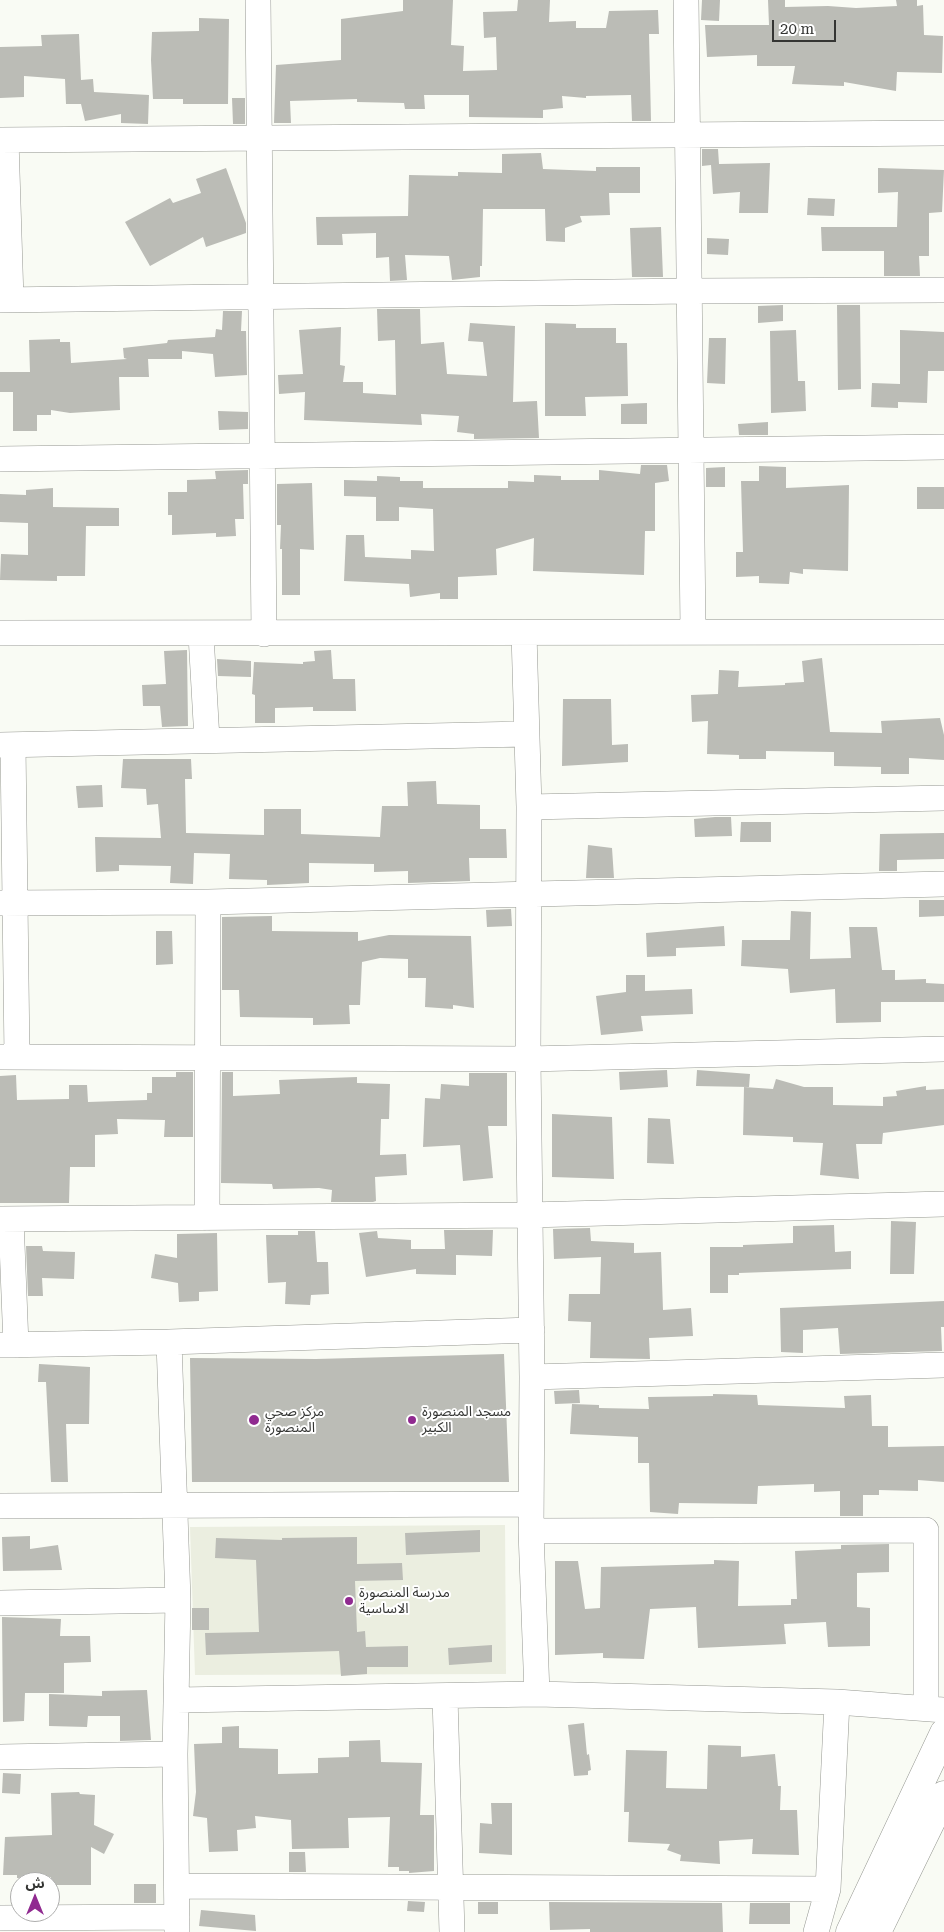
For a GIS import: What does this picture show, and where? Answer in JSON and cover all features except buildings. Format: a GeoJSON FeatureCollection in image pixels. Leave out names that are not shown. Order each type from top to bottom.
{"type":"FeatureCollection","features":[{"type":"Feature","properties":{"kind":"main road"},"geometry":{"type":"LineString","coordinates":[[850,1932],[944,1733]]}},
{"type":"Feature","properties":{"kind":"main road"},"geometry":{"type":"LineString","coordinates":[[877,1932],[944,1795]]}},
{"type":"Feature","properties":{"kind":"street"},"geometry":{"type":"LineString","coordinates":[[258,0],[264,634]]}},
{"type":"Feature","properties":{"kind":"street"},"geometry":{"type":"LineString","coordinates":[[686,0],[689,134],[693,630]]}},
{"type":"Feature","properties":{"kind":"street"},"geometry":{"type":"LineString","coordinates":[[944,134],[689,134],[260,140],[3,140],[6,300],[690,291],[944,290]]}},
{"type":"Feature","properties":{"kind":"street"},"geometry":{"type":"LineString","coordinates":[[0,459],[944,447]]}},
{"type":"Feature","properties":{"kind":"street"},"geometry":{"type":"LineString","coordinates":[[0,633],[201,635],[693,630],[944,632]]}},
{"type":"Feature","properties":{"kind":"street"},"geometry":{"type":"LineString","coordinates":[[524,633],[529,808],[528,1059],[532,1330],[531,1531],[538,1694]]}},
{"type":"Feature","properties":{"kind":"street"},"geometry":{"type":"LineString","coordinates":[[201,635],[207,740]]}},
{"type":"Feature","properties":{"kind":"street"},"geometry":{"type":"LineString","coordinates":[[526,734],[7,745],[8,1057],[528,1059],[944,1049]]}},
{"type":"Feature","properties":{"kind":"street"},"geometry":{"type":"LineString","coordinates":[[529,808],[944,798]]}},
{"type":"Feature","properties":{"kind":"street"},"geometry":{"type":"LineString","coordinates":[[7,903],[208,902],[528,892],[944,884]]}},
{"type":"Feature","properties":{"kind":"street"},"geometry":{"type":"LineString","coordinates":[[207,1218],[208,902]]}},
{"type":"Feature","properties":{"kind":"street"},"geometry":{"type":"LineString","coordinates":[[532,1330],[169,1342],[8,1345],[6,1219],[529,1215],[944,1204]]}},
{"type":"Feature","properties":{"kind":"street"},"geometry":{"type":"LineString","coordinates":[[0,1918],[177,1924],[175,1754],[178,1600],[169,1342]]}},
{"type":"Feature","properties":{"kind":"street"},"geometry":{"type":"LineString","coordinates":[[532,1377],[944,1365]]}},
{"type":"Feature","properties":{"kind":"street"},"geometry":{"type":"LineString","coordinates":[[0,1506],[531,1504]]}},
{"type":"Feature","properties":{"kind":"street"},"geometry":{"type":"LineString","coordinates":[[176,1700],[538,1694],[838,1702],[935,1709],[935,1529],[531,1531]]}},
{"type":"Feature","properties":{"kind":"street"},"geometry":{"type":"LineString","coordinates":[[0,1604],[178,1600]]}},
{"type":"Feature","properties":{"kind":"street"},"geometry":{"type":"LineString","coordinates":[[444,1697],[452,1932]]}},
{"type":"Feature","properties":{"kind":"street"},"geometry":{"type":"LineString","coordinates":[[816,1932],[828,1889],[838,1702]]}},
{"type":"Feature","properties":{"kind":"street"},"geometry":{"type":"LineString","coordinates":[[0,1758],[175,1754]]}},
{"type":"Feature","properties":{"kind":"street"},"geometry":{"type":"LineString","coordinates":[[177,1886],[828,1889]]}},
{"type":"Feature","properties":{"kind":"shaded area","name":"مدرسة المنصورة الاساسية"},"geometry":{"type":"Polygon","coordinates":[[[505,1525],[506,1674],[195,1675],[190,1527],[505,1525]]]}},
{"type":"Feature","properties":{"kind":"place","name":"مركز صحي المنصورة"},"geometry":{"type":"Point","coordinates":[254,1420]}},
{"type":"Feature","properties":{"kind":"place","name":"مسجد المنصورة الكبير"},"geometry":{"type":"Point","coordinates":[412,1420]}},
{"type":"Feature","properties":{"kind":"place","name":"مدرسة المنصورة الاساسية"},"geometry":{"type":"Point","coordinates":[349,1601]}}]}
